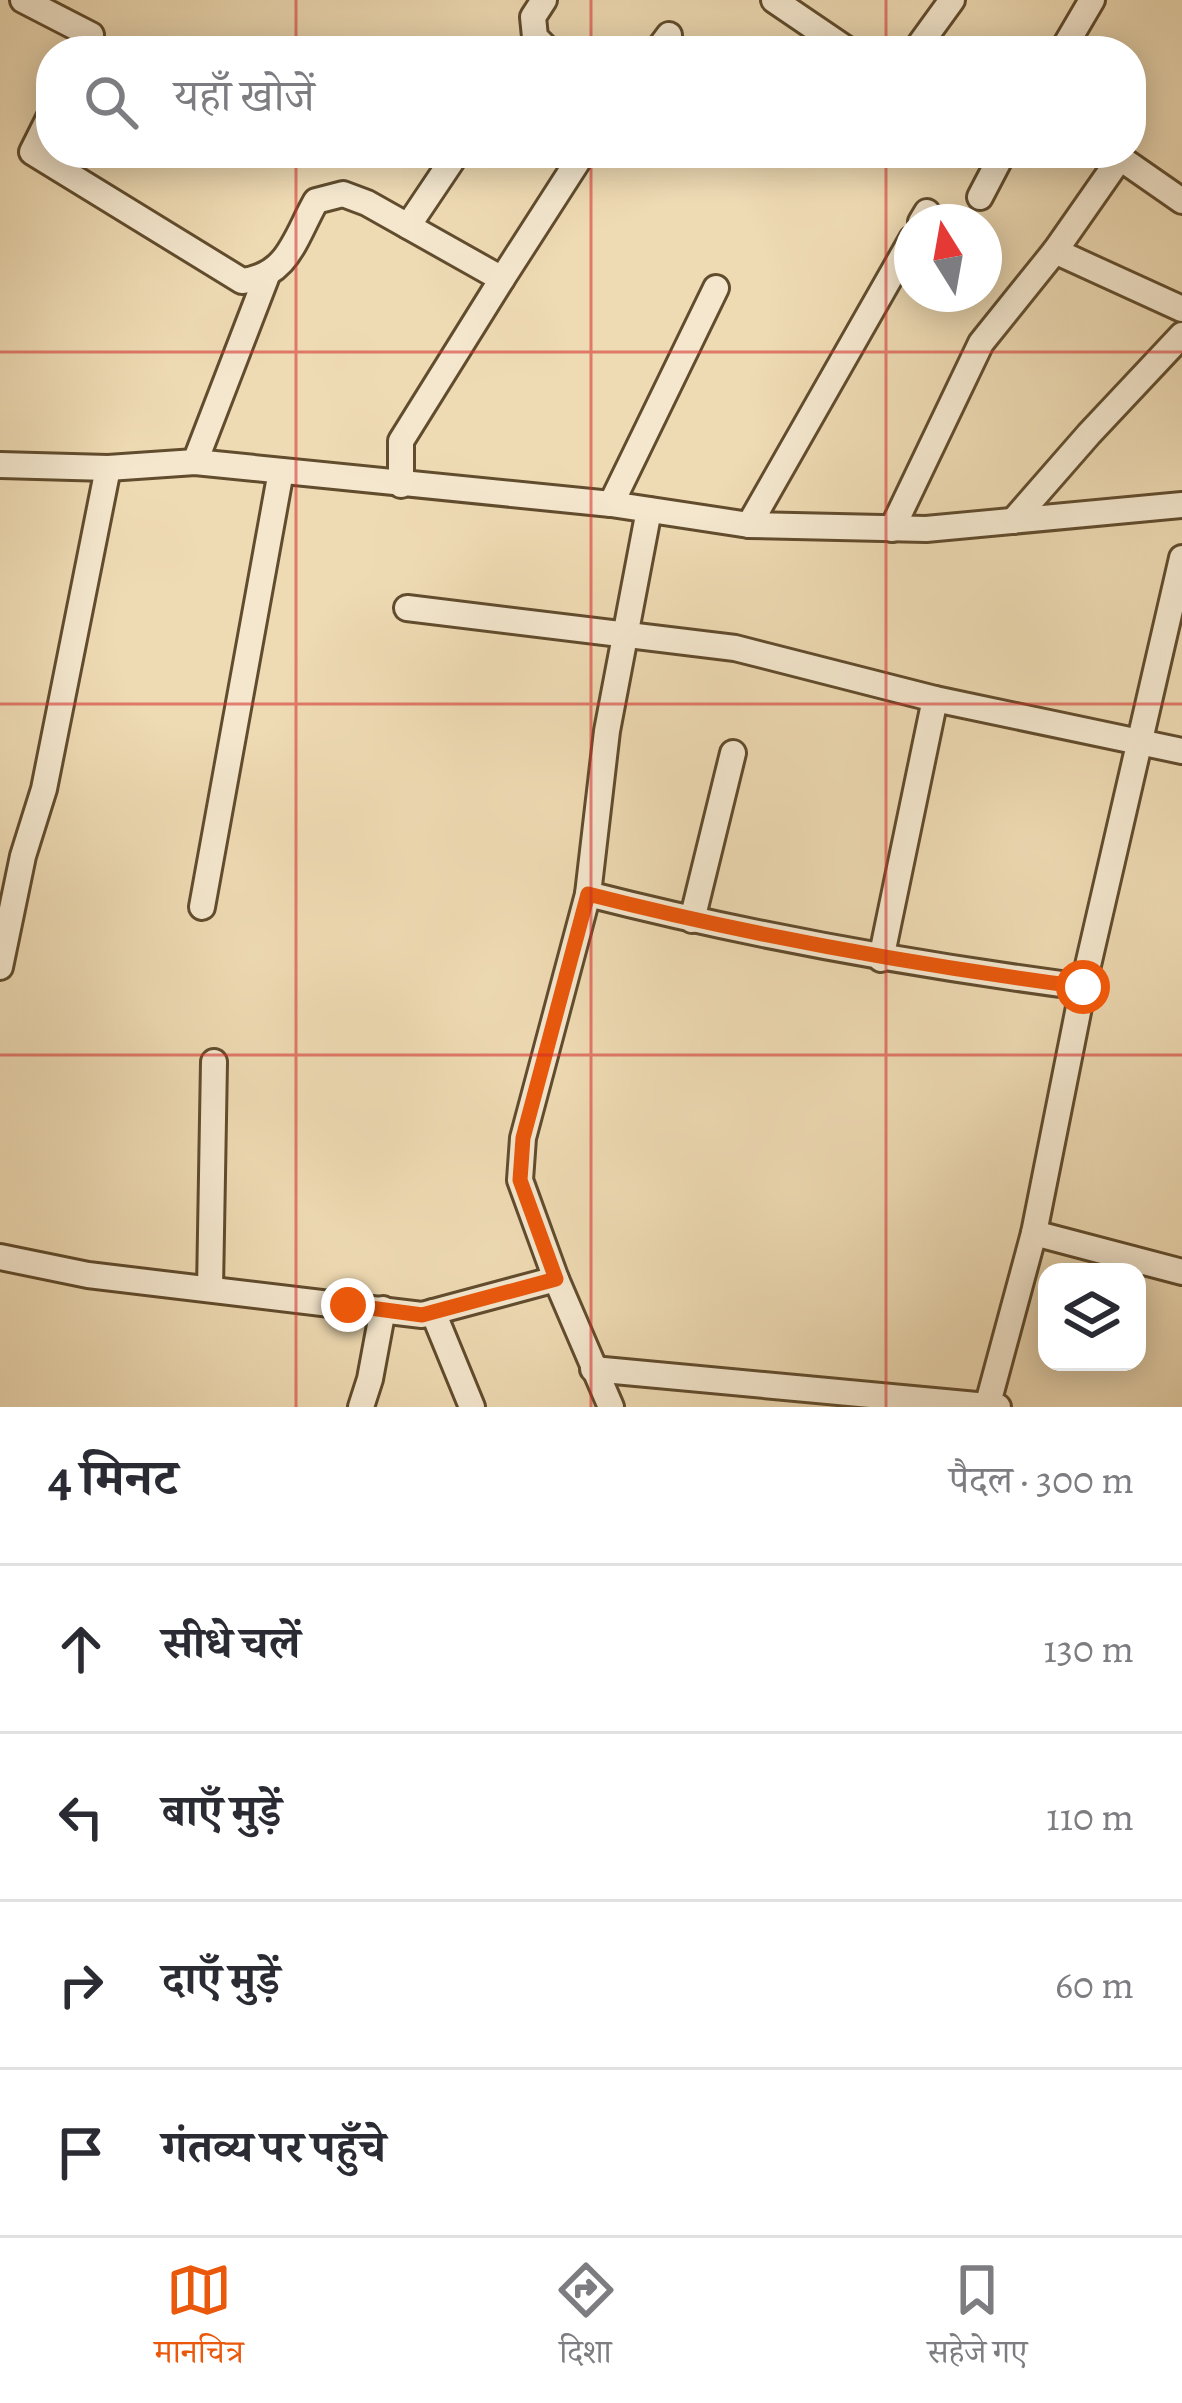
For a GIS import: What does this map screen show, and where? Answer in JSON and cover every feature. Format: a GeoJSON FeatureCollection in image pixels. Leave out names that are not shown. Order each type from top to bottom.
{"type":"FeatureCollection","features":[{"type":"Feature","properties":{"kind":"street"},"geometry":{"type":"LineString","coordinates":[[23,0],[90,36]]}},
{"type":"Feature","properties":{"kind":"street"},"geometry":{"type":"LineString","coordinates":[[535,36],[532,17],[544,0]]}},
{"type":"Feature","properties":{"kind":"street"},"geometry":{"type":"LineString","coordinates":[[774,0],[827,36]]}},
{"type":"Feature","properties":{"kind":"street"},"geometry":{"type":"LineString","coordinates":[[926,36],[952,0]]}},
{"type":"Feature","properties":{"kind":"street"},"geometry":{"type":"LineString","coordinates":[[1071,36],[1092,0]]}},
{"type":"Feature","properties":{"kind":"street"},"geometry":{"type":"LineString","coordinates":[[58,168],[242,280],[266,278]]}},
{"type":"Feature","properties":{"kind":"street"},"geometry":{"type":"LineString","coordinates":[[408,226],[448,168]]}},
{"type":"Feature","properties":{"kind":"street"},"geometry":{"type":"LineString","coordinates":[[401,484],[401,441],[573,168]]}},
{"type":"Feature","properties":{"kind":"street"},"geometry":{"type":"LineString","coordinates":[[980,197],[996,168]]}},
{"type":"Feature","properties":{"kind":"street"},"geometry":{"type":"LineString","coordinates":[[892,529],[981,343],[1055,251],[1109,168]]}},
{"type":"Feature","properties":{"kind":"street"},"geometry":{"type":"LineString","coordinates":[[1135,168],[1182,201]]}},
{"type":"Feature","properties":{"kind":"street"},"geometry":{"type":"LineString","coordinates":[[195,462],[266,278],[281,264],[316,201],[343,194],[502,279]]}},
{"type":"Feature","properties":{"kind":"street"},"geometry":{"type":"LineString","coordinates":[[1055,251],[1182,310]]}},
{"type":"Feature","properties":{"kind":"street"},"geometry":{"type":"LineString","coordinates":[[749,525],[894,270]]}},
{"type":"Feature","properties":{"kind":"street"},"geometry":{"type":"LineString","coordinates":[[610,504],[716,288]]}},
{"type":"Feature","properties":{"kind":"street"},"geometry":{"type":"LineString","coordinates":[[1013,521],[1182,335]]}},
{"type":"Feature","properties":{"kind":"street"},"geometry":{"type":"LineString","coordinates":[[0,465],[108,468],[195,462],[610,504],[749,525],[892,529],[1182,505]]}},
{"type":"Feature","properties":{"kind":"street"},"geometry":{"type":"LineString","coordinates":[[0,967],[23,856],[44,789],[108,468]]}},
{"type":"Feature","properties":{"kind":"street"},"geometry":{"type":"LineString","coordinates":[[202,907],[280,471]]}},
{"type":"Feature","properties":{"kind":"street"},"geometry":{"type":"LineString","coordinates":[[611,1407],[520,1180],[523,1138],[588,894],[607,731],[649,510]]}},
{"type":"Feature","properties":{"kind":"street"},"geometry":{"type":"LineString","coordinates":[[593,1369],[991,1406],[1034,1232],[1083,987],[1182,558]]}},
{"type":"Feature","properties":{"kind":"street"},"geometry":{"type":"LineString","coordinates":[[407,608],[735,648],[935,698],[1182,751]]}},
{"type":"Feature","properties":{"kind":"street"},"geometry":{"type":"LineString","coordinates":[[880,959],[935,698]]}},
{"type":"Feature","properties":{"kind":"street"},"geometry":{"type":"LineString","coordinates":[[692,920],[733,753]]}},
{"type":"Feature","properties":{"kind":"street"},"geometry":{"type":"LineString","coordinates":[[588,894],[880,959],[1083,987]]}},
{"type":"Feature","properties":{"kind":"street"},"geometry":{"type":"LineString","coordinates":[[210,1289],[214,1062]]}},
{"type":"Feature","properties":{"kind":"street"},"geometry":{"type":"LineString","coordinates":[[1034,1232],[1182,1272]]}},
{"type":"Feature","properties":{"kind":"street"},"geometry":{"type":"LineString","coordinates":[[0,1257],[88,1275],[422,1315],[556,1279]]}},
{"type":"Feature","properties":{"kind":"street"},"geometry":{"type":"LineString","coordinates":[[361,1407],[382,1310]]}},
{"type":"Feature","properties":{"kind":"street"},"geometry":{"type":"LineString","coordinates":[[433,1312],[472,1407]]}},
{"type":"Feature","properties":{"kind":"route"},"geometry":{"type":"LineString","coordinates":[[348,1305],[422,1315],[556,1279],[520,1180],[523,1138],[588,894],[880,959],[1083,987]]}}]}
